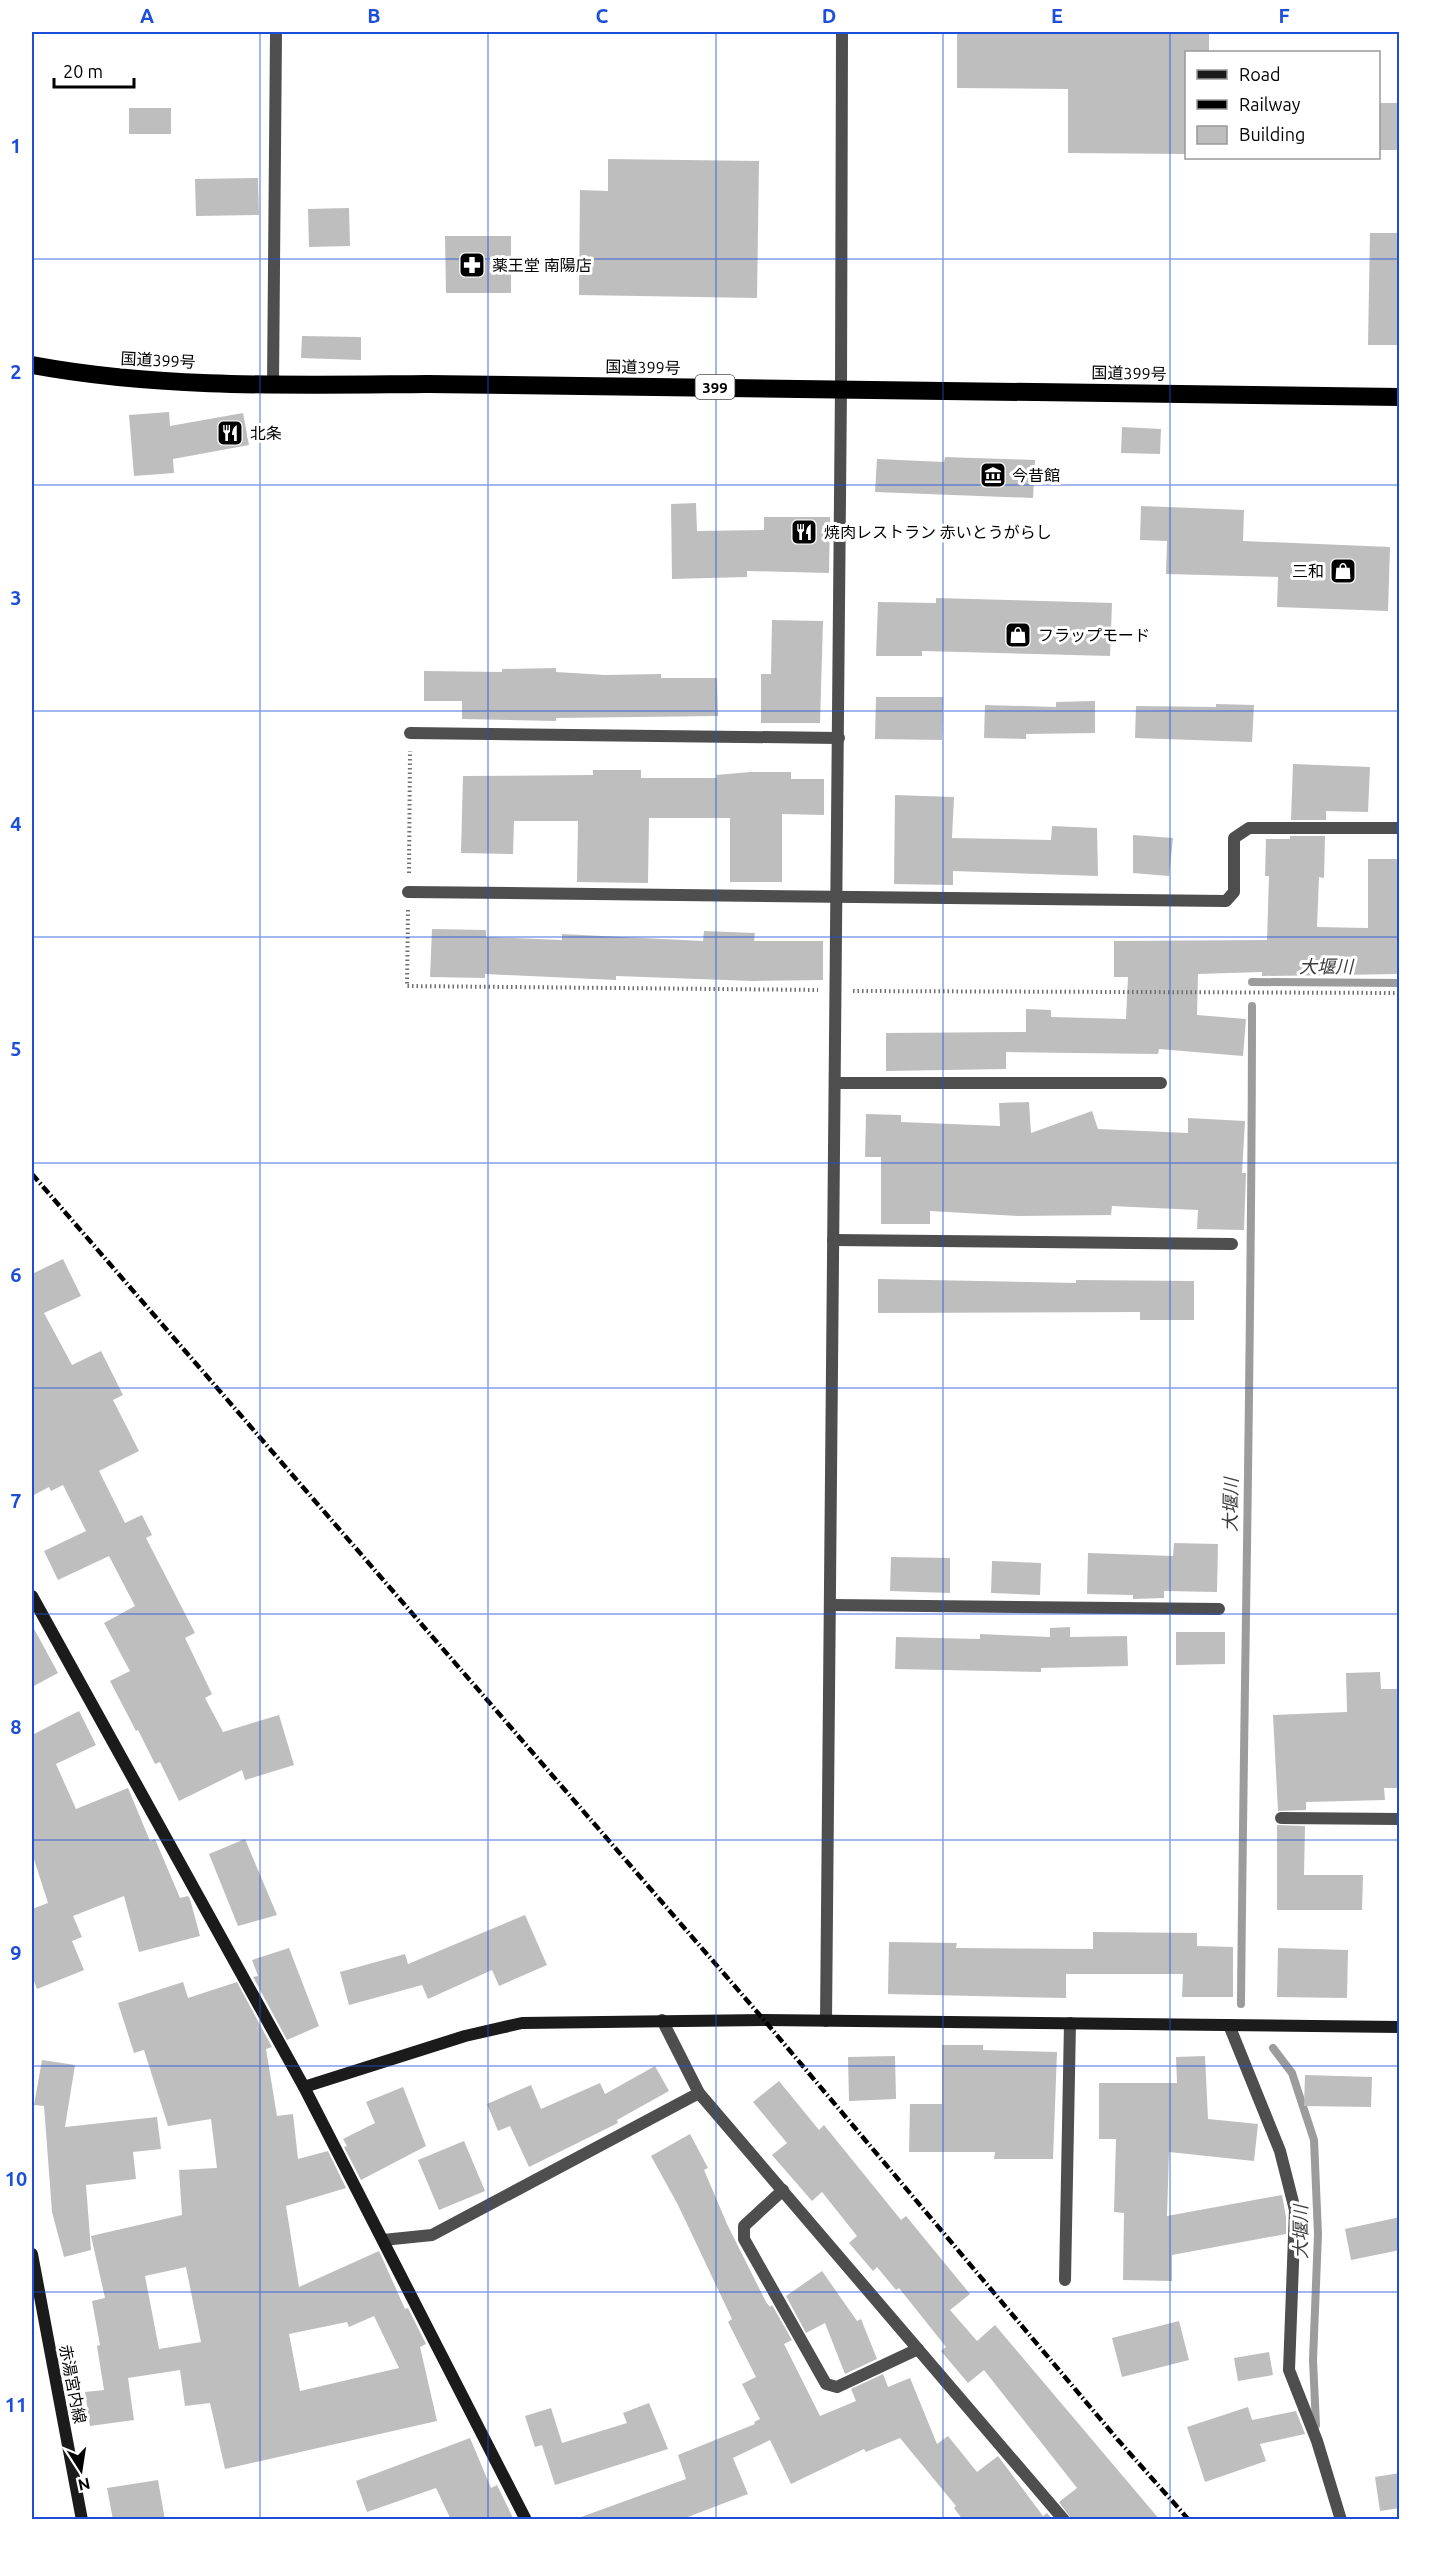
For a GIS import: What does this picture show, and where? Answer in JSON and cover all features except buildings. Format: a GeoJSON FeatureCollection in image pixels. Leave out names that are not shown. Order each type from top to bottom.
{"type":"FeatureCollection","features":[{"type":"Feature","properties":{"kind":"highway","name":"国道399号"},"geometry":{"type":"LineString","coordinates":[[32,365],[92,376],[273,385],[841,388],[1400,397]]}},
{"type":"Feature","properties":{"kind":"street"},"geometry":{"type":"LineString","coordinates":[[273,385],[276,32]]}},
{"type":"Feature","properties":{"kind":"street"},"geometry":{"type":"LineString","coordinates":[[826,2021],[838,896],[842,32]]}},
{"type":"Feature","properties":{"kind":"street"},"geometry":{"type":"LineString","coordinates":[[410,733],[839,738]]}},
{"type":"Feature","properties":{"kind":"street"},"geometry":{"type":"LineString","coordinates":[[408,892],[1226,901],[1234,892],[1234,838],[1249,828],[1400,828]]}},
{"type":"Feature","properties":{"kind":"street"},"geometry":{"type":"LineString","coordinates":[[836,1083],[1161,1083]]}},
{"type":"Feature","properties":{"kind":"street"},"geometry":{"type":"LineString","coordinates":[[833,1240],[1232,1244]]}},
{"type":"Feature","properties":{"kind":"street"},"geometry":{"type":"LineString","coordinates":[[32,1596],[304,2087],[526,2520]]}},
{"type":"Feature","properties":{"kind":"street"},"geometry":{"type":"LineString","coordinates":[[831,1605],[1219,1609]]}},
{"type":"Feature","properties":{"kind":"street"},"geometry":{"type":"LineString","coordinates":[[1281,1818],[1400,1819]]}},
{"type":"Feature","properties":{"kind":"street"},"geometry":{"type":"LineString","coordinates":[[304,2087],[465,2036],[522,2023],[662,2020],[1400,2027]]}},
{"type":"Feature","properties":{"kind":"street"},"geometry":{"type":"LineString","coordinates":[[662,2020],[699,2093],[1064,2520]]}},
{"type":"Feature","properties":{"kind":"street"},"geometry":{"type":"LineString","coordinates":[[1065,2280],[1070,2023]]}},
{"type":"Feature","properties":{"kind":"street"},"geometry":{"type":"LineString","coordinates":[[1229,2025],[1280,2151],[1296,2210],[1289,2370],[1317,2441],[1341,2520]]}},
{"type":"Feature","properties":{"kind":"street"},"geometry":{"type":"LineString","coordinates":[[383,2240],[432,2235],[699,2093]]}},
{"type":"Feature","properties":{"kind":"street"},"geometry":{"type":"LineString","coordinates":[[783,2190],[744,2226],[744,2239],[826,2384],[837,2387],[918,2349]]}},
{"type":"Feature","properties":{"kind":"street","name":"赤湯宮内線"},"geometry":{"type":"LineString","coordinates":[[32,2254],[34,2285],[82,2520]]}},
{"type":"Feature","properties":{"kind":"path"},"geometry":{"type":"LineString","coordinates":[[410,733],[407,986],[1400,993]]}},
{"type":"Feature","properties":{"kind":"waterway","name":"大堰川"},"geometry":{"type":"LineString","coordinates":[[1252,982],[1400,983]]}},
{"type":"Feature","properties":{"kind":"waterway","name":"大堰川"},"geometry":{"type":"LineString","coordinates":[[1241,2004],[1252,1006]]}},
{"type":"Feature","properties":{"kind":"waterway","name":"大堰川"},"geometry":{"type":"LineString","coordinates":[[1273,2048],[1292,2073],[1314,2140],[1318,2234],[1313,2360],[1316,2425]]}},
{"type":"Feature","properties":{"kind":"railway"},"geometry":{"type":"LineString","coordinates":[[32,1174],[764,2020],[1118,2440],[1189,2520]]}},
{"type":"Feature","properties":{"kind":"place","name":"薬王堂 南陽店"},"geometry":{"type":"Point","coordinates":[472,265]}},
{"type":"Feature","properties":{"kind":"place","name":"北条"},"geometry":{"type":"Point","coordinates":[230,433]}},
{"type":"Feature","properties":{"kind":"place","name":"今昔館"},"geometry":{"type":"Point","coordinates":[993,475]}},
{"type":"Feature","properties":{"kind":"place","name":"焼肉レストラン 赤いとうがらし"},"geometry":{"type":"Point","coordinates":[804,532]}},
{"type":"Feature","properties":{"kind":"place","name":"三和"},"geometry":{"type":"Point","coordinates":[1343,571]}},
{"type":"Feature","properties":{"kind":"place","name":"フラップモード"},"geometry":{"type":"Point","coordinates":[1018,635]}}]}
